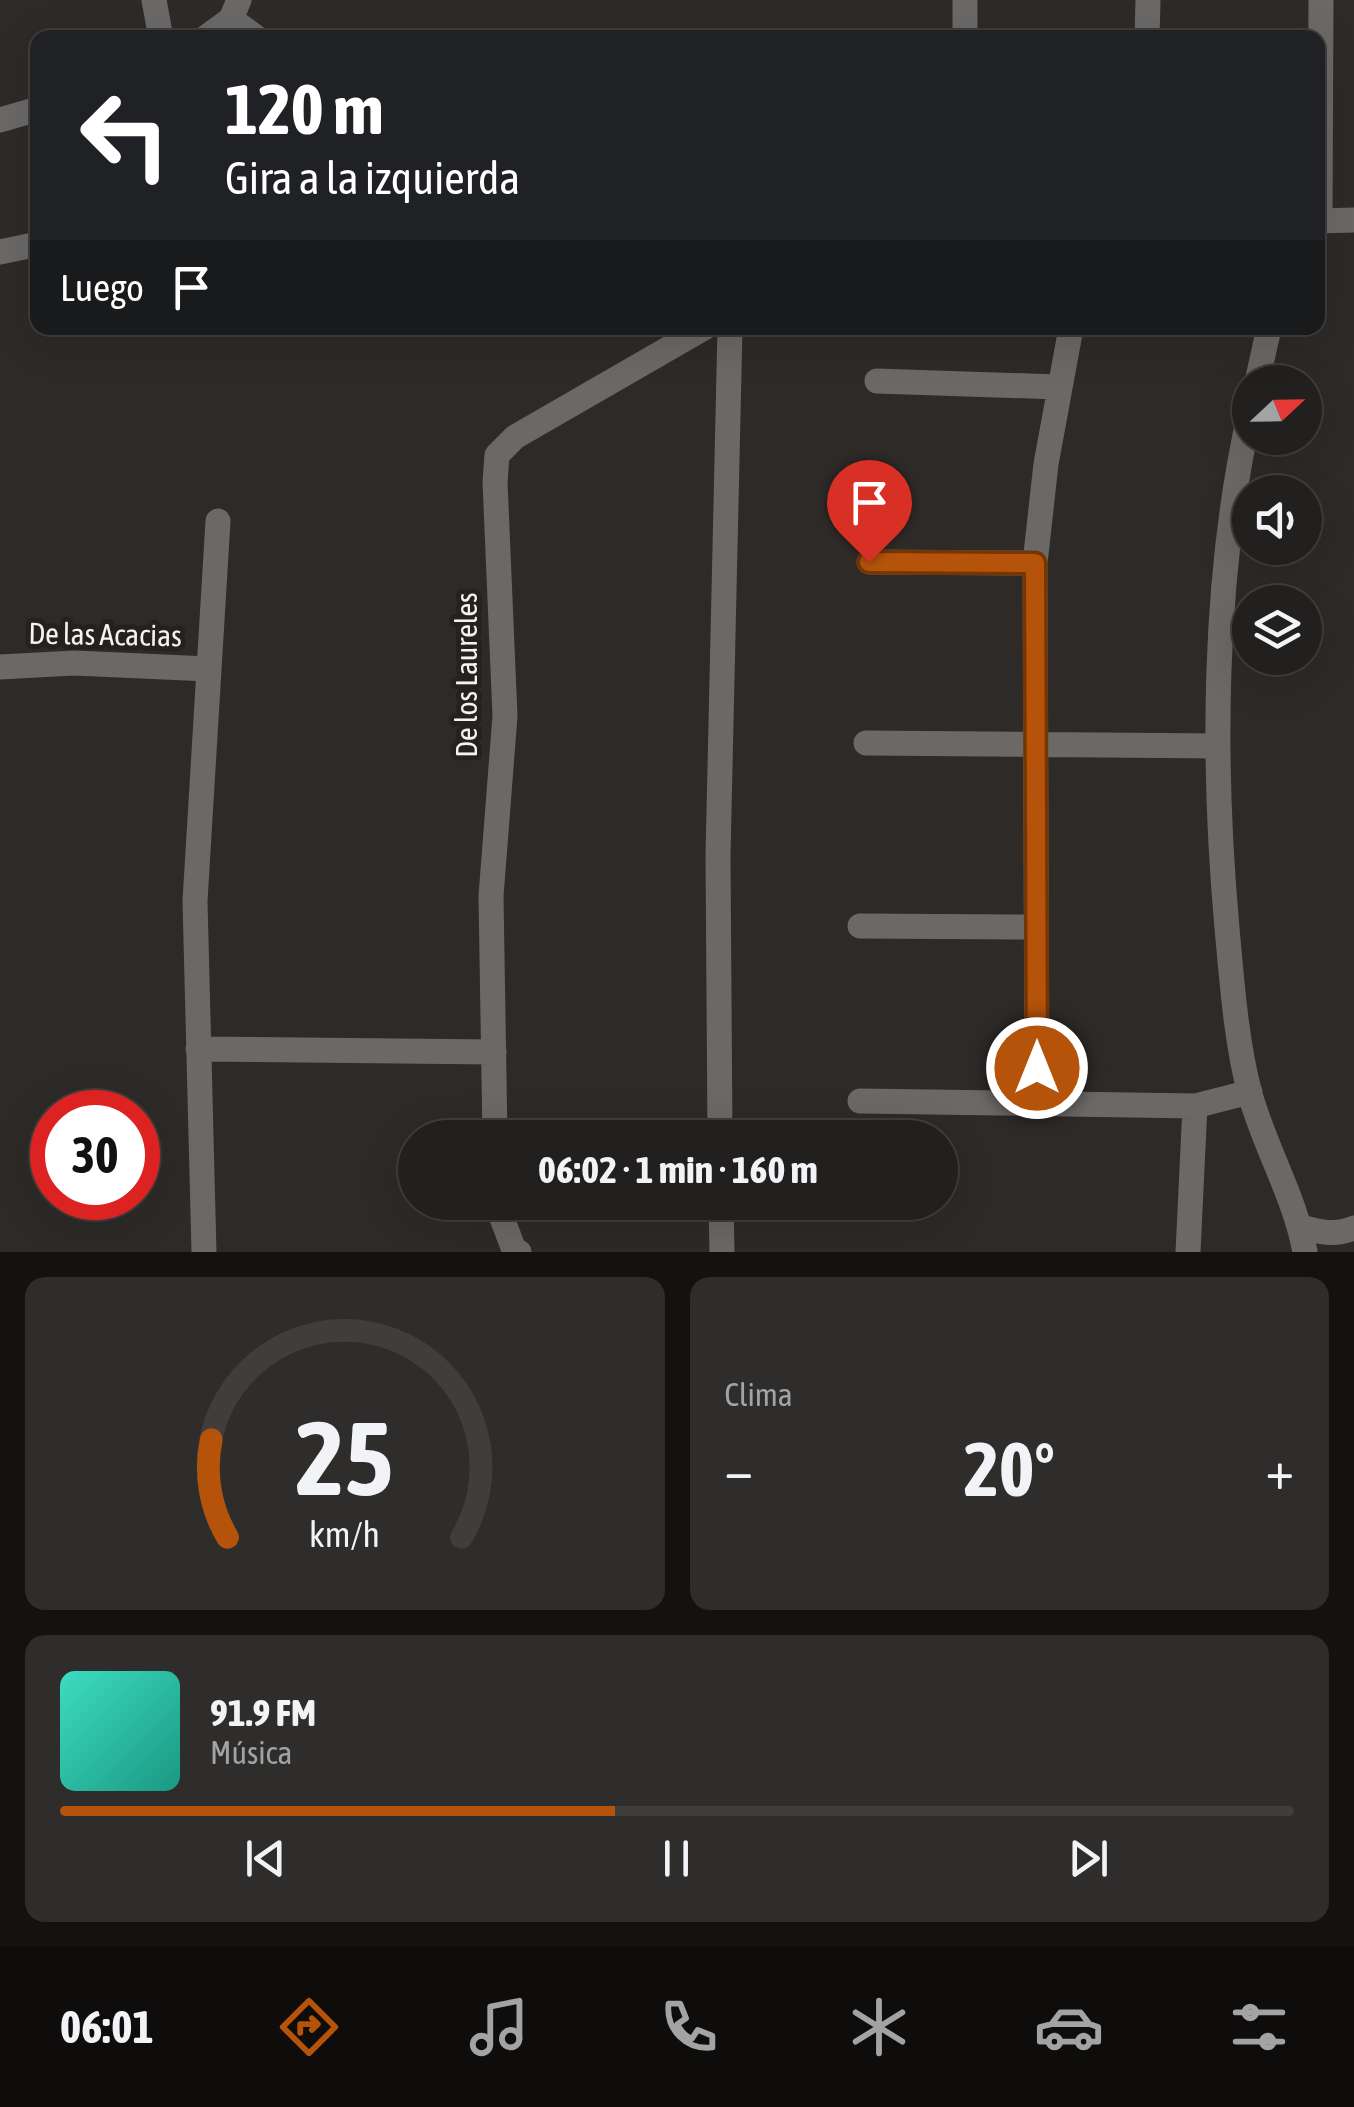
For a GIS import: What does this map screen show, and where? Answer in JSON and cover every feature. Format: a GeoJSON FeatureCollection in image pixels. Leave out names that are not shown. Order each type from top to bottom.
{"type":"FeatureCollection","features":[{"type":"Feature","properties":{"kind":"street"},"geometry":{"type":"LineString","coordinates":[[154,0],[160,30]]}},
{"type":"Feature","properties":{"kind":"street"},"geometry":{"type":"LineString","coordinates":[[965,0],[965,30]]}},
{"type":"Feature","properties":{"kind":"street"},"geometry":{"type":"LineString","coordinates":[[1147,30],[1148,0]]}},
{"type":"Feature","properties":{"kind":"street"},"geometry":{"type":"LineString","coordinates":[[1321,0],[1321,30]]}},
{"type":"Feature","properties":{"kind":"street"},"geometry":{"type":"LineString","coordinates":[[213,30],[235,9],[251,30]]}},
{"type":"Feature","properties":{"kind":"street"},"geometry":{"type":"LineString","coordinates":[[0,120],[30,111]]}},
{"type":"Feature","properties":{"kind":"street"},"geometry":{"type":"LineString","coordinates":[[1325,220],[1354,220]]}},
{"type":"Feature","properties":{"kind":"street"},"geometry":{"type":"LineString","coordinates":[[0,252],[30,246]]}},
{"type":"Feature","properties":{"kind":"street","name":"De los Laureles"},"geometry":{"type":"LineString","coordinates":[[495,1120],[492,896],[504,716],[497,455],[515,437],[692,335]]}},
{"type":"Feature","properties":{"kind":"street"},"geometry":{"type":"LineString","coordinates":[[720,1120],[718,855],[730,335]]}},
{"type":"Feature","properties":{"kind":"street"},"geometry":{"type":"LineString","coordinates":[[1037,1104],[1035,563],[1046,464],[1069,335]]}},
{"type":"Feature","properties":{"kind":"street"},"geometry":{"type":"LineString","coordinates":[[1261,365],[1267,335]]}},
{"type":"Feature","properties":{"kind":"street"},"geometry":{"type":"LineString","coordinates":[[877,381],[1058,387]]}},
{"type":"Feature","properties":{"kind":"street"},"geometry":{"type":"LineString","coordinates":[[1243,455],[1224,577],[1218,746],[1222,874],[1231,978],[1250,1092],[1303,1239],[1354,1228]]}},
{"type":"Feature","properties":{"kind":"street"},"geometry":{"type":"LineString","coordinates":[[204,1252],[196,900],[218,522]]}},
{"type":"Feature","properties":{"kind":"street"},"geometry":{"type":"LineString","coordinates":[[869,562],[1035,563]]}},
{"type":"Feature","properties":{"kind":"street","name":"De las Acacias"},"geometry":{"type":"LineString","coordinates":[[0,667],[74,663],[209,669]]}},
{"type":"Feature","properties":{"kind":"street"},"geometry":{"type":"LineString","coordinates":[[866,743],[1218,746]]}},
{"type":"Feature","properties":{"kind":"street"},"geometry":{"type":"LineString","coordinates":[[860,926],[1036,927]]}},
{"type":"Feature","properties":{"kind":"street"},"geometry":{"type":"LineString","coordinates":[[198,1048],[494,1052]]}},
{"type":"Feature","properties":{"kind":"street"},"geometry":{"type":"LineString","coordinates":[[860,1101],[1195,1106],[1250,1092]]}},
{"type":"Feature","properties":{"kind":"street"},"geometry":{"type":"LineString","coordinates":[[1188,1252],[1195,1106]]}},
{"type":"Feature","properties":{"kind":"street"},"geometry":{"type":"LineString","coordinates":[[503,1220],[514,1250],[520,1252]]}},
{"type":"Feature","properties":{"kind":"street"},"geometry":{"type":"LineString","coordinates":[[721,1220],[722,1252]]}},
{"type":"Feature","properties":{"kind":"route"},"geometry":{"type":"LineString","coordinates":[[869,562],[1035,563],[1037,1068]]}}]}
